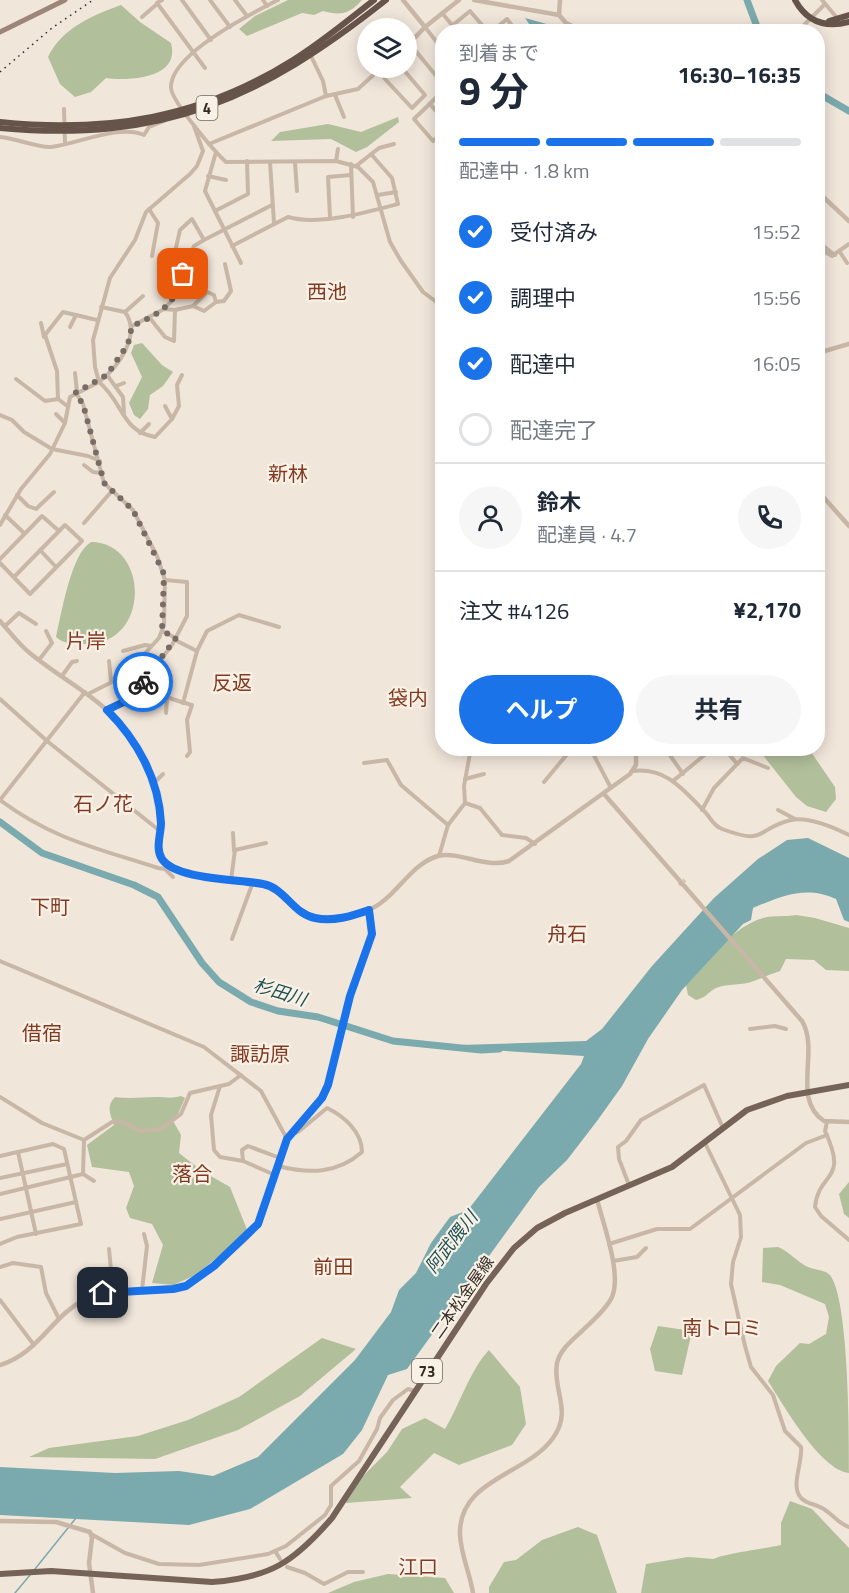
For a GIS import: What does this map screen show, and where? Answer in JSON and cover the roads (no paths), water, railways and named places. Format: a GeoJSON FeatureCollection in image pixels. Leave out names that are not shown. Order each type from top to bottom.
{"type":"FeatureCollection","features":[{"type":"Feature","properties":{"kind":"highway","name":"4"},"geometry":{"type":"LineString","coordinates":[[0,122],[63,129],[112,124],[184,112],[273,72],[320,42],[374,0]]}},
{"type":"Feature","properties":{"kind":"highway","name":"4"},"geometry":{"type":"LineString","coordinates":[[0,128],[126,127],[166,119],[251,89],[311,56],[386,0]]}},
{"type":"Feature","properties":{"kind":"highway"},"geometry":{"type":"LineString","coordinates":[[797,0],[807,12],[819,19],[838,20],[849,15]]}},
{"type":"Feature","properties":{"kind":"highway"},"geometry":{"type":"LineString","coordinates":[[797,0],[805,14],[818,22],[830,25],[849,22]]}},
{"type":"Feature","properties":{"kind":"main road"},"geometry":{"type":"LineString","coordinates":[[0,32],[65,0]]}},
{"type":"Feature","properties":{"kind":"main road","name":"二本松金屋線"},"geometry":{"type":"LineString","coordinates":[[0,1574],[51,1571],[212,1582],[237,1580],[282,1566],[307,1547],[332,1518],[493,1275],[514,1248],[551,1219],[672,1167],[760,1103],[849,1085]]}},
{"type":"Feature","properties":{"kind":"street"},"geometry":{"type":"LineString","coordinates":[[142,17],[162,0]]}},
{"type":"Feature","properties":{"kind":"street"},"geometry":{"type":"LineString","coordinates":[[182,0],[212,40]]}},
{"type":"Feature","properties":{"kind":"street"},"geometry":{"type":"LineString","coordinates":[[210,0],[230,27]]}},
{"type":"Feature","properties":{"kind":"street"},"geometry":{"type":"LineString","coordinates":[[236,0],[247,16]]}},
{"type":"Feature","properties":{"kind":"street"},"geometry":{"type":"LineString","coordinates":[[263,0],[267,6]]}},
{"type":"Feature","properties":{"kind":"street"},"geometry":{"type":"LineString","coordinates":[[278,0],[247,16],[179,64],[171,87],[184,112],[226,162],[336,161],[353,165],[370,178],[378,195],[390,242],[401,261],[423,292],[435,301]]}},
{"type":"Feature","properties":{"kind":"street"},"geometry":{"type":"LineString","coordinates":[[404,0],[435,39]]}},
{"type":"Feature","properties":{"kind":"street"},"geometry":{"type":"LineString","coordinates":[[417,36],[442,12],[459,0]]}},
{"type":"Feature","properties":{"kind":"street"},"geometry":{"type":"LineString","coordinates":[[474,0],[559,15],[568,24]]}},
{"type":"Feature","properties":{"kind":"street"},"geometry":{"type":"LineString","coordinates":[[559,15],[560,0]]}},
{"type":"Feature","properties":{"kind":"street"},"geometry":{"type":"LineString","coordinates":[[804,24],[823,2],[849,30]]}},
{"type":"Feature","properties":{"kind":"street"},"geometry":{"type":"LineString","coordinates":[[157,3],[205,68]]}},
{"type":"Feature","properties":{"kind":"street"},"geometry":{"type":"LineString","coordinates":[[454,24],[470,11],[482,24]]}},
{"type":"Feature","properties":{"kind":"street"},"geometry":{"type":"LineString","coordinates":[[442,12],[452,24]]}},
{"type":"Feature","properties":{"kind":"street"},"geometry":{"type":"LineString","coordinates":[[311,56],[323,81],[326,96]]}},
{"type":"Feature","properties":{"kind":"street"},"geometry":{"type":"LineString","coordinates":[[417,56],[435,75]]}},
{"type":"Feature","properties":{"kind":"street"},"geometry":{"type":"LineString","coordinates":[[209,144],[326,96],[358,89],[370,78]]}},
{"type":"Feature","properties":{"kind":"street"},"geometry":{"type":"LineString","coordinates":[[384,78],[412,108],[425,95],[411,78]]}},
{"type":"Feature","properties":{"kind":"street"},"geometry":{"type":"LineString","coordinates":[[335,95],[344,117]]}},
{"type":"Feature","properties":{"kind":"street"},"geometry":{"type":"LineString","coordinates":[[435,99],[414,119],[433,141],[435,139]]}},
{"type":"Feature","properties":{"kind":"street"},"geometry":{"type":"LineString","coordinates":[[430,104],[435,110]]}},
{"type":"Feature","properties":{"kind":"street"},"geometry":{"type":"LineString","coordinates":[[64,109],[65,144]]}},
{"type":"Feature","properties":{"kind":"street"},"geometry":{"type":"LineString","coordinates":[[0,137],[48,147],[111,134],[131,132],[144,135],[149,127],[160,125],[166,119]]}},
{"type":"Feature","properties":{"kind":"street"},"geometry":{"type":"LineString","coordinates":[[182,375],[178,383],[179,406],[172,419],[155,437],[139,433],[129,426],[116,398],[99,382],[93,359],[97,320],[110,278],[131,247],[149,209],[190,174],[201,159],[202,152],[194,132],[194,125]]}},
{"type":"Feature","properties":{"kind":"street"},"geometry":{"type":"LineString","coordinates":[[353,216],[351,175],[353,165],[379,148],[394,144]]}},
{"type":"Feature","properties":{"kind":"street"},"geometry":{"type":"LineString","coordinates":[[336,161],[338,149]]}},
{"type":"Feature","properties":{"kind":"street"},"geometry":{"type":"LineString","coordinates":[[216,152],[205,191],[241,263]]}},
{"type":"Feature","properties":{"kind":"street"},"geometry":{"type":"LineString","coordinates":[[232,246],[288,217],[297,220],[353,216],[398,204],[396,192],[386,169],[371,154]]}},
{"type":"Feature","properties":{"kind":"street"},"geometry":{"type":"LineString","coordinates":[[215,211],[248,194],[247,161]]}},
{"type":"Feature","properties":{"kind":"street"},"geometry":{"type":"LineString","coordinates":[[270,162],[274,223]]}},
{"type":"Feature","properties":{"kind":"street"},"geometry":{"type":"LineString","coordinates":[[295,163],[297,191]]}},
{"type":"Feature","properties":{"kind":"street"},"geometry":{"type":"LineString","coordinates":[[330,217],[327,177],[351,175]]}},
{"type":"Feature","properties":{"kind":"street"},"geometry":{"type":"LineString","coordinates":[[208,176],[226,180]]}},
{"type":"Feature","properties":{"kind":"street"},"geometry":{"type":"LineString","coordinates":[[378,195],[396,192]]}},
{"type":"Feature","properties":{"kind":"street"},"geometry":{"type":"LineString","coordinates":[[825,199],[849,221]]}},
{"type":"Feature","properties":{"kind":"street"},"geometry":{"type":"LineString","coordinates":[[132,326],[165,309],[177,295],[194,246],[272,205]]}},
{"type":"Feature","properties":{"kind":"street"},"geometry":{"type":"LineString","coordinates":[[149,209],[158,224],[152,256]]}},
{"type":"Feature","properties":{"kind":"street"},"geometry":{"type":"LineString","coordinates":[[190,256],[175,252],[180,230],[192,219],[204,240]]}},
{"type":"Feature","properties":{"kind":"street"},"geometry":{"type":"LineString","coordinates":[[825,253],[830,256],[838,254],[849,244]]}},
{"type":"Feature","properties":{"kind":"street"},"geometry":{"type":"LineString","coordinates":[[825,246],[847,263]]}},
{"type":"Feature","properties":{"kind":"street"},"geometry":{"type":"LineString","coordinates":[[175,269],[179,253]]}},
{"type":"Feature","properties":{"kind":"street"},"geometry":{"type":"LineString","coordinates":[[193,306],[202,311],[216,302],[224,301],[231,291],[225,264]]}},
{"type":"Feature","properties":{"kind":"street"},"geometry":{"type":"LineString","coordinates":[[165,309],[175,310],[193,306],[207,292],[214,295],[216,302]]}},
{"type":"Feature","properties":{"kind":"street"},"geometry":{"type":"LineString","coordinates":[[125,312],[143,296]]}},
{"type":"Feature","properties":{"kind":"street"},"geometry":{"type":"LineString","coordinates":[[101,307],[125,312]]}},
{"type":"Feature","properties":{"kind":"street"},"geometry":{"type":"LineString","coordinates":[[149,317],[165,337],[174,341],[175,310]]}},
{"type":"Feature","properties":{"kind":"street"},"geometry":{"type":"LineString","coordinates":[[44,338],[63,312],[97,320]]}},
{"type":"Feature","properties":{"kind":"street"},"geometry":{"type":"LineString","coordinates":[[0,525],[17,495],[45,462],[65,423],[66,405],[76,392],[99,382],[107,375],[128,344],[132,326],[125,312]]}},
{"type":"Feature","properties":{"kind":"street"},"geometry":{"type":"LineString","coordinates":[[70,327],[76,315]]}},
{"type":"Feature","properties":{"kind":"street"},"geometry":{"type":"LineString","coordinates":[[41,323],[44,338],[57,371],[58,399]]}},
{"type":"Feature","properties":{"kind":"street"},"geometry":{"type":"LineString","coordinates":[[825,352],[849,344]]}},
{"type":"Feature","properties":{"kind":"street"},"geometry":{"type":"LineString","coordinates":[[75,373],[76,392],[83,404],[104,483],[111,492],[133,510],[157,556],[165,580],[162,631],[151,646],[125,672],[111,682],[87,693],[0,800],[30,822],[66,840],[200,875],[253,882],[278,889],[301,912],[315,918],[337,918],[369,910],[388,898],[422,865],[439,856],[500,864],[517,857],[633,771],[636,756]]}},
{"type":"Feature","properties":{"kind":"street"},"geometry":{"type":"LineString","coordinates":[[107,375],[117,375]]}},
{"type":"Feature","properties":{"kind":"street"},"geometry":{"type":"LineString","coordinates":[[107,375],[123,397],[124,413]]}},
{"type":"Feature","properties":{"kind":"street"},"geometry":{"type":"LineString","coordinates":[[16,379],[45,401],[58,399],[66,405]]}},
{"type":"Feature","properties":{"kind":"street"},"geometry":{"type":"LineString","coordinates":[[85,380],[86,387]]}},
{"type":"Feature","properties":{"kind":"street"},"geometry":{"type":"LineString","coordinates":[[116,386],[124,383]]}},
{"type":"Feature","properties":{"kind":"street"},"geometry":{"type":"LineString","coordinates":[[165,406],[172,419]]}},
{"type":"Feature","properties":{"kind":"street"},"geometry":{"type":"LineString","coordinates":[[56,414],[65,423]]}},
{"type":"Feature","properties":{"kind":"street"},"geometry":{"type":"LineString","coordinates":[[0,416],[12,420],[27,435],[52,448],[84,454],[100,461]]}},
{"type":"Feature","properties":{"kind":"street"},"geometry":{"type":"LineString","coordinates":[[139,433],[149,424]]}},
{"type":"Feature","properties":{"kind":"street"},"geometry":{"type":"LineString","coordinates":[[84,465],[93,472],[103,473]]}},
{"type":"Feature","properties":{"kind":"street"},"geometry":{"type":"LineString","coordinates":[[17,495],[31,508],[36,509],[54,492]]}},
{"type":"Feature","properties":{"kind":"street"},"geometry":{"type":"LineString","coordinates":[[84,523],[111,492]]}},
{"type":"Feature","properties":{"kind":"street"},"geometry":{"type":"LineString","coordinates":[[825,499],[849,526]]}},
{"type":"Feature","properties":{"kind":"street"},"geometry":{"type":"LineString","coordinates":[[5,515],[24,533]]}},
{"type":"Feature","properties":{"kind":"street"},"geometry":{"type":"LineString","coordinates":[[14,577],[65,525],[82,541],[30,594],[14,577],[0,561],[42,516],[59,531]]}},
{"type":"Feature","properties":{"kind":"street"},"geometry":{"type":"LineString","coordinates":[[40,550],[56,567]]}},
{"type":"Feature","properties":{"kind":"street"},"geometry":{"type":"LineString","coordinates":[[107,710],[130,699],[176,639],[189,606],[187,582],[165,580]]}},
{"type":"Feature","properties":{"kind":"street"},"geometry":{"type":"LineString","coordinates":[[5,626],[19,613],[36,624]]}},
{"type":"Feature","properties":{"kind":"street"},"geometry":{"type":"LineString","coordinates":[[183,703],[197,651],[207,631],[239,615],[279,627]]}},
{"type":"Feature","properties":{"kind":"street"},"geometry":{"type":"LineString","coordinates":[[0,621],[22,646],[107,710],[138,746],[153,785],[160,831],[160,855],[173,878]]}},
{"type":"Feature","properties":{"kind":"street"},"geometry":{"type":"LineString","coordinates":[[39,660],[52,643],[46,631]]}},
{"type":"Feature","properties":{"kind":"street"},"geometry":{"type":"LineString","coordinates":[[162,631],[197,651]]}},
{"type":"Feature","properties":{"kind":"street"},"geometry":{"type":"LineString","coordinates":[[123,651],[145,645],[151,646]]}},
{"type":"Feature","properties":{"kind":"street"},"geometry":{"type":"LineString","coordinates":[[62,676],[70,664],[77,661]]}},
{"type":"Feature","properties":{"kind":"street"},"geometry":{"type":"LineString","coordinates":[[110,661],[111,682]]}},
{"type":"Feature","properties":{"kind":"street"},"geometry":{"type":"LineString","coordinates":[[125,672],[168,699],[192,705],[187,720],[190,743],[187,756]]}},
{"type":"Feature","properties":{"kind":"street"},"geometry":{"type":"LineString","coordinates":[[0,699],[47,741],[160,831]]}},
{"type":"Feature","properties":{"kind":"street"},"geometry":{"type":"LineString","coordinates":[[166,713],[168,699]]}},
{"type":"Feature","properties":{"kind":"street"},"geometry":{"type":"LineString","coordinates":[[439,856],[448,825],[465,803],[465,779],[469,756]]}},
{"type":"Feature","properties":{"kind":"street"},"geometry":{"type":"LineString","coordinates":[[544,782],[566,756]]}},
{"type":"Feature","properties":{"kind":"street"},"geometry":{"type":"LineString","coordinates":[[594,756],[611,789]]}},
{"type":"Feature","properties":{"kind":"street"},"geometry":{"type":"LineString","coordinates":[[672,756],[687,774]]}},
{"type":"Feature","properties":{"kind":"street"},"geometry":{"type":"LineString","coordinates":[[673,782],[687,774],[705,756]]}},
{"type":"Feature","properties":{"kind":"street"},"geometry":{"type":"LineString","coordinates":[[730,756],[736,764]]}},
{"type":"Feature","properties":{"kind":"street"},"geometry":{"type":"LineString","coordinates":[[702,810],[714,788],[736,764],[746,758],[768,768]]}},
{"type":"Feature","properties":{"kind":"street"},"geometry":{"type":"LineString","coordinates":[[364,763],[387,760],[400,785],[448,825]]}},
{"type":"Feature","properties":{"kind":"street"},"geometry":{"type":"LineString","coordinates":[[633,771],[653,770],[673,782],[717,826],[753,838],[796,819]]}},
{"type":"Feature","properties":{"kind":"street"},"geometry":{"type":"LineString","coordinates":[[153,785],[163,774]]}},
{"type":"Feature","properties":{"kind":"street"},"geometry":{"type":"LineString","coordinates":[[465,779],[484,774]]}},
{"type":"Feature","properties":{"kind":"street"},"geometry":{"type":"LineString","coordinates":[[604,794],[807,1029],[808,1092],[812,1110],[827,1122],[849,1122]]}},
{"type":"Feature","properties":{"kind":"street"},"geometry":{"type":"LineString","coordinates":[[465,803],[482,809],[502,835],[526,838],[535,844]]}},
{"type":"Feature","properties":{"kind":"street"},"geometry":{"type":"LineString","coordinates":[[778,810],[796,819],[829,825],[849,835]]}},
{"type":"Feature","properties":{"kind":"street"},"geometry":{"type":"LineString","coordinates":[[231,880],[234,852],[233,833]]}},
{"type":"Feature","properties":{"kind":"street"},"geometry":{"type":"LineString","coordinates":[[234,852],[266,843]]}},
{"type":"Feature","properties":{"kind":"street"},"geometry":{"type":"LineString","coordinates":[[232,939],[253,882]]}},
{"type":"Feature","properties":{"kind":"street"},"geometry":{"type":"LineString","coordinates":[[0,1365],[20,1358],[59,1319],[86,1298],[113,1290],[173,1289],[186,1286],[202,1277],[241,1243],[258,1224],[289,1137],[322,1098],[348,1005],[372,934],[369,910]]}},
{"type":"Feature","properties":{"kind":"street"},"geometry":{"type":"LineString","coordinates":[[0,961],[204,1047],[261,1091],[289,1137]]}},
{"type":"Feature","properties":{"kind":"street"},"geometry":{"type":"LineString","coordinates":[[750,1029],[775,1026],[786,1029]]}},
{"type":"Feature","properties":{"kind":"street"},"geometry":{"type":"LineString","coordinates":[[84,1140],[112,1122],[120,1121],[140,1131],[161,1129],[181,1114],[190,1093],[220,1086],[241,1075]]}},
{"type":"Feature","properties":{"kind":"street"},"geometry":{"type":"LineString","coordinates":[[629,1186],[619,1159],[618,1147],[626,1141],[641,1120],[704,1085],[723,1128]]}},
{"type":"Feature","properties":{"kind":"street"},"geometry":{"type":"LineString","coordinates":[[220,1086],[211,1115],[214,1150],[220,1157],[243,1161],[275,1175]]}},
{"type":"Feature","properties":{"kind":"street"},"geometry":{"type":"LineString","coordinates":[[0,1097],[42,1123],[84,1140]]}},
{"type":"Feature","properties":{"kind":"street"},"geometry":{"type":"LineString","coordinates":[[278,1166],[316,1172],[341,1166],[362,1152],[356,1132],[346,1120],[327,1108],[289,1137]]}},
{"type":"Feature","properties":{"kind":"street"},"geometry":{"type":"LineString","coordinates":[[827,1122],[825,1128],[836,1155],[836,1167],[833,1176],[820,1191],[815,1207],[821,1216],[849,1240]]}},
{"type":"Feature","properties":{"kind":"street"},"geometry":{"type":"LineString","coordinates":[[608,1244],[657,1229],[690,1230],[806,1143],[827,1135]]}},
{"type":"Feature","properties":{"kind":"street"},"geometry":{"type":"LineString","coordinates":[[83,1174],[84,1140]]}},
{"type":"Feature","properties":{"kind":"street"},"geometry":{"type":"LineString","coordinates":[[705,1142],[740,1215],[741,1230],[733,1262],[732,1295],[751,1367],[773,1395],[785,1431],[801,1447],[797,1486],[799,1494],[809,1503],[822,1508],[838,1523],[849,1527]]}},
{"type":"Feature","properties":{"kind":"street"},"geometry":{"type":"LineString","coordinates":[[0,1156],[53,1144],[64,1149],[81,1224],[17,1237],[0,1244]]}},
{"type":"Feature","properties":{"kind":"street"},"geometry":{"type":"LineString","coordinates":[[243,1161],[242,1150],[248,1146],[280,1158]]}},
{"type":"Feature","properties":{"kind":"street"},"geometry":{"type":"LineString","coordinates":[[18,1152],[36,1234]]}},
{"type":"Feature","properties":{"kind":"street"},"geometry":{"type":"LineString","coordinates":[[0,1178],[67,1164]]}},
{"type":"Feature","properties":{"kind":"street"},"geometry":{"type":"LineString","coordinates":[[0,1194],[83,1174],[94,1181]]}},
{"type":"Feature","properties":{"kind":"street"},"geometry":{"type":"LineString","coordinates":[[473,1593],[460,1540],[463,1513],[478,1492],[543,1450],[554,1437],[561,1422],[563,1407],[557,1370],[559,1357],[611,1299],[615,1283],[612,1261],[597,1199]]}},
{"type":"Feature","properties":{"kind":"street"},"geometry":{"type":"LineString","coordinates":[[0,1219],[76,1202]]}},
{"type":"Feature","properties":{"kind":"street"},"geometry":{"type":"LineString","coordinates":[[142,1290],[147,1246],[144,1234]]}},
{"type":"Feature","properties":{"kind":"street"},"geometry":{"type":"LineString","coordinates":[[612,1261],[633,1258],[646,1248]]}},
{"type":"Feature","properties":{"kind":"street"},"geometry":{"type":"LineString","coordinates":[[110,1249],[113,1290]]}},
{"type":"Feature","properties":{"kind":"street"},"geometry":{"type":"LineString","coordinates":[[0,1267],[13,1263],[41,1267],[46,1293],[59,1319]]}},
{"type":"Feature","properties":{"kind":"street"},"geometry":{"type":"LineString","coordinates":[[100,1270],[103,1293]]}},
{"type":"Feature","properties":{"kind":"street"},"geometry":{"type":"LineString","coordinates":[[79,1276],[86,1298]]}},
{"type":"Feature","properties":{"kind":"street"},"geometry":{"type":"LineString","coordinates":[[0,1300],[34,1346]]}},
{"type":"Feature","properties":{"kind":"street"},"geometry":{"type":"LineString","coordinates":[[0,1521],[41,1520],[66,1525],[91,1534],[125,1553],[159,1564],[199,1565],[275,1551],[325,1515],[331,1504],[332,1486],[358,1461],[387,1408],[408,1389],[415,1391]]}},
{"type":"Feature","properties":{"kind":"street"},"geometry":{"type":"LineString","coordinates":[[91,1534],[90,1573],[93,1593]]}},
{"type":"Feature","properties":{"kind":"street"},"geometry":{"type":"LineString","coordinates":[[275,1551],[280,1558]]}},
{"type":"Feature","properties":{"kind":"street"},"geometry":{"type":"LineString","coordinates":[[287,1567],[324,1584],[348,1572],[363,1572]]}},
{"type":"Feature","properties":{"kind":"water"},"geometry":{"type":"Polygon","coordinates":[[[525,18],[547,24],[529,24],[525,18]]]}},
{"type":"Feature","properties":{"kind":"water","name":"阿武隈川"},"geometry":{"type":"Polygon","coordinates":[[[808,838],[849,858],[849,922],[844,920],[836,899],[814,893],[784,896],[753,908],[751,920],[743,924],[682,990],[648,1039],[622,1086],[597,1121],[567,1160],[539,1187],[407,1369],[388,1375],[362,1430],[343,1454],[250,1509],[189,1525],[0,1515],[0,1467],[115,1473],[179,1471],[213,1476],[258,1457],[355,1360],[391,1312],[399,1290],[416,1273],[431,1243],[450,1217],[468,1210],[581,1064],[584,1056],[426,1046],[586,1041],[602,1029],[652,966],[714,898],[758,859],[787,840],[808,838]]]}},
{"type":"Feature","properties":{"kind":"waterway"},"geometry":{"type":"LineString","coordinates":[[747,0],[756,24]]}},
{"type":"Feature","properties":{"kind":"waterway"},"geometry":{"type":"LineString","coordinates":[[825,97],[849,111]]}},
{"type":"Feature","properties":{"kind":"waterway","name":"杉田川"},"geometry":{"type":"LineString","coordinates":[[0,822],[42,853],[134,885],[158,897],[202,963],[219,982],[251,1002],[278,1011],[318,1017],[393,1041],[481,1050],[499,1049]]}},
{"type":"Feature","properties":{"kind":"waterway"},"geometry":{"type":"LineString","coordinates":[[35,1569],[76,1518]]}},
{"type":"Feature","properties":{"kind":"waterway"},"geometry":{"type":"LineString","coordinates":[[15,1593],[30,1575]]}},
{"type":"Feature","properties":{"kind":"tunnel"},"geometry":{"type":"LineString","coordinates":[[679,885],[685,880]]}},
{"type":"Feature","properties":{"kind":"railway"},"geometry":{"type":"LineString","coordinates":[[0,72],[52,28],[93,0]]}},
{"type":"Feature","properties":{"kind":"district","name":"西池"},"geometry":{"type":"Point","coordinates":[327,291]}},
{"type":"Feature","properties":{"kind":"district","name":"新林"},"geometry":{"type":"Point","coordinates":[288,473]}},
{"type":"Feature","properties":{"kind":"district","name":"片岸"},"geometry":{"type":"Point","coordinates":[86,640]}},
{"type":"Feature","properties":{"kind":"district","name":"反返"},"geometry":{"type":"Point","coordinates":[232,682]}},
{"type":"Feature","properties":{"kind":"district","name":"袋内"},"geometry":{"type":"Point","coordinates":[408,697]}},
{"type":"Feature","properties":{"kind":"district","name":"石ノ花"},"geometry":{"type":"Point","coordinates":[103,803]}},
{"type":"Feature","properties":{"kind":"district","name":"下町"},"geometry":{"type":"Point","coordinates":[50,906]}},
{"type":"Feature","properties":{"kind":"district","name":"舟石"},"geometry":{"type":"Point","coordinates":[567,933]}},
{"type":"Feature","properties":{"kind":"district","name":"借宿"},"geometry":{"type":"Point","coordinates":[42,1032]}},
{"type":"Feature","properties":{"kind":"district","name":"諏訪原"},"geometry":{"type":"Point","coordinates":[260,1053]}},
{"type":"Feature","properties":{"kind":"district","name":"落合"},"geometry":{"type":"Point","coordinates":[192,1173]}},
{"type":"Feature","properties":{"kind":"district","name":"前田"},"geometry":{"type":"Point","coordinates":[333,1266]}},
{"type":"Feature","properties":{"kind":"district","name":"南トロミ"},"geometry":{"type":"Point","coordinates":[722,1327]}},
{"type":"Feature","properties":{"kind":"district","name":"江口"},"geometry":{"type":"Point","coordinates":[418,1566]}}]}
